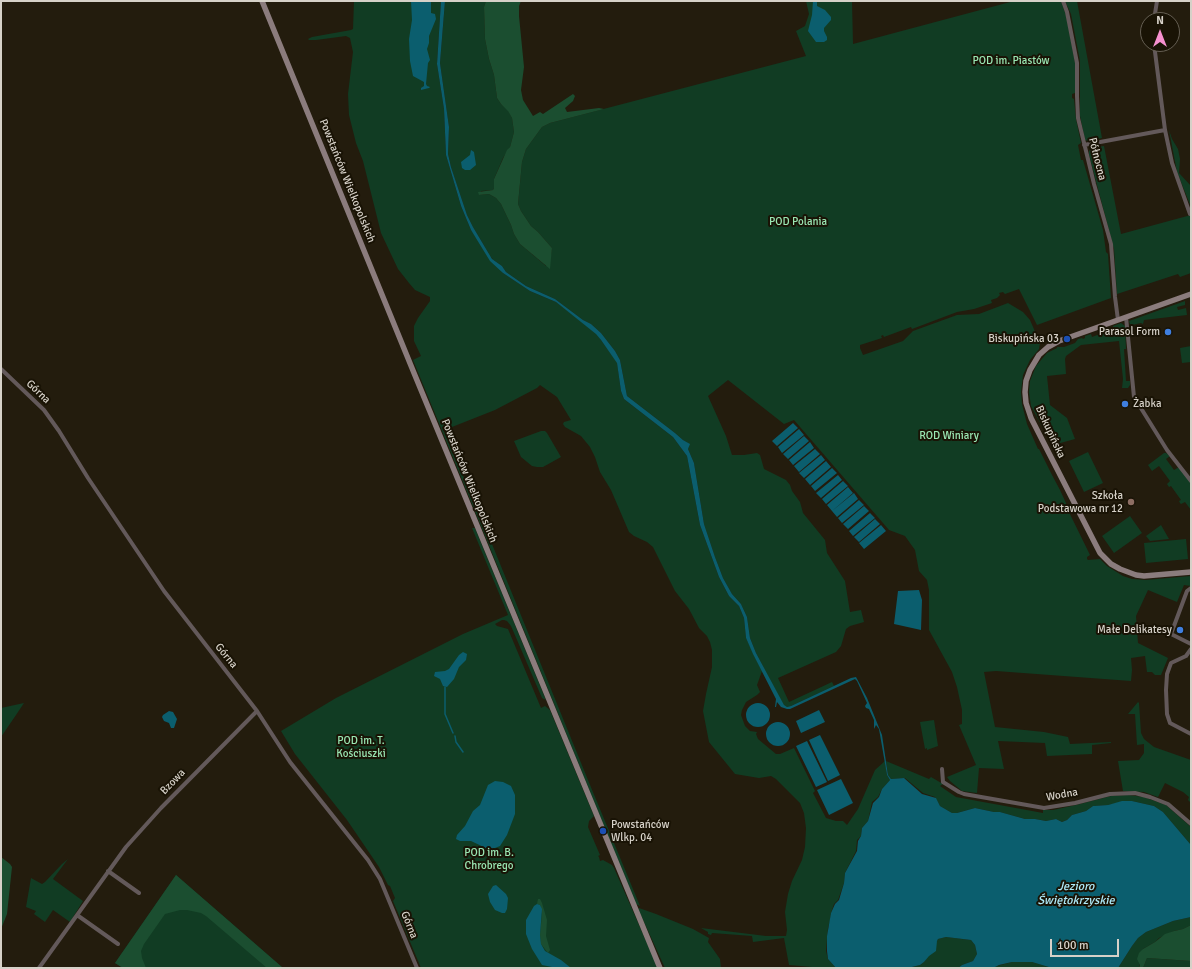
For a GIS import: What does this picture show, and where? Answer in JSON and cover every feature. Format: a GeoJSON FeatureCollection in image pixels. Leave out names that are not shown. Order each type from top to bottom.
{"type":"FeatureCollection","features":[{"type":"Feature","properties":{"kind":"street","name":"Powstańców Wielkopolskich"},"geometry":{"type":"LineString","coordinates":[[262,1],[660,968]]}},
{"type":"Feature","properties":{"kind":"street","name":"Północna"},"geometry":{"type":"LineString","coordinates":[[1063,1],[1068,17],[1077,63],[1078,118],[1111,244],[1118,320]]}},
{"type":"Feature","properties":{"kind":"street"},"geometry":{"type":"LineString","coordinates":[[1155,12],[1157,1]]}},
{"type":"Feature","properties":{"kind":"street"},"geometry":{"type":"LineString","coordinates":[[1155,52],[1172,163],[1190,214]]}},
{"type":"Feature","properties":{"kind":"street"},"geometry":{"type":"LineString","coordinates":[[1084,145],[1166,130]]}},
{"type":"Feature","properties":{"kind":"street","name":"Biskupińska"},"geometry":{"type":"LineString","coordinates":[[1191,294],[1051,345],[1043,351],[1030,370],[1026,382],[1025,392],[1028,408],[1041,438],[1095,546],[1105,559],[1120,569],[1136,575],[1144,576],[1191,572]]}},
{"type":"Feature","properties":{"kind":"street"},"geometry":{"type":"LineString","coordinates":[[1126,317],[1132,390],[1134,397],[1152,428],[1191,481]]}},
{"type":"Feature","properties":{"kind":"street","name":"Górna"},"geometry":{"type":"LineString","coordinates":[[1,369],[44,410],[164,591],[257,711],[290,762],[359,848],[380,879],[417,968]]}},
{"type":"Feature","properties":{"kind":"street"},"geometry":{"type":"LineString","coordinates":[[1191,588],[1186,591],[1171,634],[1191,644]]}},
{"type":"Feature","properties":{"kind":"street"},"geometry":{"type":"LineString","coordinates":[[1191,649],[1186,656],[1171,663],[1166,678],[1167,714],[1170,723],[1191,734]]}},
{"type":"Feature","properties":{"kind":"street","name":"Bzowa"},"geometry":{"type":"LineString","coordinates":[[38,968],[126,847],[161,808],[257,711]]}},
{"type":"Feature","properties":{"kind":"street","name":"Wodna"},"geometry":{"type":"LineString","coordinates":[[942,770],[943,782],[964,794],[1044,808],[1075,803],[1110,794],[1135,793],[1168,804],[1191,824]]}},
{"type":"Feature","properties":{"kind":"street"},"geometry":{"type":"LineString","coordinates":[[108,871],[139,893]]}},
{"type":"Feature","properties":{"kind":"street"},"geometry":{"type":"LineString","coordinates":[[77,915],[118,944]]}},
{"type":"Feature","properties":{"kind":"green space"},"geometry":{"type":"Polygon","coordinates":[[[354,1],[441,1],[437,64],[444,109],[446,155],[461,206],[471,230],[503,273],[530,291],[556,302],[596,333],[617,362],[621,391],[624,399],[673,437],[687,456],[700,525],[719,577],[729,596],[739,606],[744,618],[746,638],[762,671],[757,685],[760,692],[746,702],[742,710],[741,715],[745,726],[750,731],[757,732],[756,734],[758,739],[776,754],[780,754],[794,748],[815,791],[813,793],[826,818],[836,821],[843,821],[847,825],[858,809],[875,770],[885,761],[887,775],[890,780],[882,789],[878,797],[872,802],[868,821],[862,828],[861,836],[857,840],[856,851],[845,873],[844,883],[838,900],[834,904],[831,913],[826,951],[828,959],[836,968],[813,968],[789,965],[784,938],[753,942],[752,936],[712,933],[711,935],[701,928],[766,936],[786,936],[787,930],[785,912],[788,894],[792,881],[802,860],[805,847],[806,828],[804,813],[800,803],[776,779],[771,776],[759,778],[735,774],[709,742],[703,711],[712,667],[712,650],[710,642],[707,636],[699,628],[689,609],[675,591],[653,547],[629,532],[611,490],[600,472],[590,447],[581,436],[565,427],[563,424],[564,422],[571,420],[557,397],[540,385],[495,410],[452,427],[442,427],[483,522],[640,906],[636,904],[413,360],[421,356],[414,341],[414,326],[430,301],[430,297],[415,290],[398,269],[381,233],[363,161],[356,143],[349,115],[348,94],[353,52],[350,38],[346,36],[316,40],[308,39],[353,29],[354,1]]]}},
{"type":"Feature","properties":{"kind":"green space"},"geometry":{"type":"Polygon","coordinates":[[[445,1],[486,1],[484,7],[485,39],[494,75],[497,98],[508,110],[512,118],[514,132],[510,147],[503,158],[494,179],[493,190],[481,191],[479,195],[489,194],[496,198],[501,204],[520,244],[546,266],[551,255],[552,248],[531,226],[518,204],[522,162],[526,149],[542,127],[550,123],[806,56],[796,31],[805,26],[809,14],[806,1],[852,1],[853,44],[1014,1],[1061,1],[1066,15],[1075,62],[1075,93],[1072,94],[1072,98],[1074,99],[1081,143],[1078,145],[1081,160],[1083,160],[1103,230],[1106,252],[1108,254],[1111,298],[1037,325],[1019,289],[1005,294],[1003,292],[999,293],[1000,295],[997,298],[991,300],[992,303],[974,309],[957,312],[912,329],[911,327],[884,337],[883,335],[881,336],[882,338],[860,345],[860,348],[863,355],[903,341],[913,331],[957,315],[979,314],[1008,303],[1023,312],[1030,320],[1040,343],[1039,349],[1030,360],[1023,375],[1021,392],[1022,404],[1027,424],[1038,449],[1060,490],[1066,506],[1090,555],[1087,559],[1100,559],[1107,566],[1123,576],[1132,579],[1146,580],[1191,576],[1191,586],[1184,585],[1177,602],[1148,590],[1136,616],[1138,643],[1168,658],[1161,675],[1155,675],[1152,672],[1147,672],[1145,656],[1131,658],[1131,681],[996,671],[984,672],[995,727],[1044,732],[1068,737],[1070,744],[1111,743],[1092,745],[1092,754],[1047,756],[1045,743],[998,741],[1004,769],[979,768],[977,793],[962,791],[950,781],[947,777],[976,765],[959,725],[962,724],[962,710],[952,672],[929,630],[929,590],[927,580],[919,571],[915,550],[905,536],[889,530],[794,420],[784,424],[728,380],[708,396],[726,436],[732,455],[757,453],[760,455],[764,469],[786,480],[790,485],[792,491],[800,502],[803,513],[825,540],[827,553],[845,581],[850,612],[861,610],[864,622],[850,626],[846,629],[841,646],[836,652],[778,678],[789,702],[832,682],[834,686],[791,706],[784,706],[756,653],[750,638],[747,617],[741,604],[732,594],[723,578],[715,557],[704,524],[694,463],[688,449],[689,444],[627,396],[620,360],[601,333],[591,324],[583,320],[555,299],[526,286],[506,272],[502,266],[492,259],[467,215],[448,154],[449,127],[440,63],[445,1]]]}},
{"type":"Feature","properties":{"kind":"green space"},"geometry":{"type":"Polygon","coordinates":[[[486,1],[521,1],[519,6],[519,16],[524,67],[521,90],[523,100],[533,116],[540,112],[543,114],[573,94],[575,96],[573,101],[565,108],[567,112],[599,108],[604,109],[550,123],[542,127],[526,149],[522,162],[518,204],[531,226],[552,248],[550,269],[520,244],[501,204],[496,198],[489,194],[479,195],[478,192],[493,190],[494,179],[507,150],[510,147],[514,132],[512,118],[497,98],[494,75],[485,39],[484,7],[486,1]]]}},
{"type":"Feature","properties":{"kind":"green space"},"geometry":{"type":"Polygon","coordinates":[[[1065,1],[1077,1],[1102,138],[1088,141],[1085,140],[1080,116],[1080,61],[1071,14],[1065,1]]]}},
{"type":"Feature","properties":{"kind":"green space"},"geometry":{"type":"Polygon","coordinates":[[[1169,130],[1178,149],[1180,159],[1179,173],[1191,186],[1191,207],[1177,172],[1169,130]]]}},
{"type":"Feature","properties":{"kind":"green space"},"geometry":{"type":"Polygon","coordinates":[[[1104,146],[1121,234],[1191,215],[1191,273],[1180,277],[1178,274],[1117,294],[1114,249],[1089,155],[1089,151],[1092,148],[1104,146]]]}},
{"type":"Feature","properties":{"kind":"green space"},"geometry":{"type":"Polygon","coordinates":[[[1185,301],[1185,305],[1177,307],[1178,310],[1186,308],[1187,315],[1144,320],[1143,324],[1130,324],[1129,321],[1185,301]]]}},
{"type":"Feature","properties":{"kind":"green space"},"geometry":{"type":"Polygon","coordinates":[[[1121,323],[1125,326],[1126,349],[1124,349],[1126,381],[1130,381],[1128,388],[1122,388],[1123,379],[1119,341],[1081,345],[1066,356],[1066,374],[1047,376],[1050,405],[1067,418],[1075,439],[1053,445],[1031,406],[1029,392],[1030,381],[1036,366],[1047,353],[1057,347],[1064,347],[1075,343],[1078,339],[1083,339],[1085,336],[1091,334],[1092,337],[1113,329],[1113,326],[1121,323]]]}},
{"type":"Feature","properties":{"kind":"green space"},"geometry":{"type":"Polygon","coordinates":[[[1191,346],[1191,362],[1182,363],[1180,348],[1191,346]]]}},
{"type":"Feature","properties":{"kind":"green space"},"geometry":{"type":"Polygon","coordinates":[[[541,431],[545,431],[547,433],[561,457],[543,467],[537,467],[532,466],[521,457],[514,441],[541,431]]]}},
{"type":"Feature","properties":{"kind":"green space"},"geometry":{"type":"Polygon","coordinates":[[[1088,452],[1103,483],[1084,492],[1069,461],[1088,452]]]}},
{"type":"Feature","properties":{"kind":"green space"},"geometry":{"type":"Polygon","coordinates":[[[1164,453],[1170,456],[1166,459],[1174,470],[1179,467],[1191,483],[1191,510],[1185,502],[1180,503],[1179,501],[1181,500],[1171,486],[1169,487],[1167,484],[1170,481],[1159,466],[1152,471],[1148,465],[1164,453]]]}},
{"type":"Feature","properties":{"kind":"green space"},"geometry":{"type":"Polygon","coordinates":[[[1130,516],[1142,533],[1114,553],[1102,536],[1130,516]]]}},
{"type":"Feature","properties":{"kind":"green space"},"geometry":{"type":"Polygon","coordinates":[[[1161,525],[1169,539],[1150,541],[1146,536],[1161,525]]]}},
{"type":"Feature","properties":{"kind":"green space","name":"POD im. B. Chrobrego"},"geometry":{"type":"Polygon","coordinates":[[[472,528],[475,528],[546,700],[542,698],[511,626],[504,620],[495,624],[508,629],[541,708],[545,706],[550,710],[594,816],[589,821],[588,827],[600,855],[598,856],[600,861],[603,860],[612,865],[614,868],[658,968],[421,968],[393,901],[395,898],[379,867],[347,820],[295,754],[281,731],[336,698],[463,634],[508,615],[472,528]]]}},
{"type":"Feature","properties":{"kind":"green space"},"geometry":{"type":"Polygon","coordinates":[[[1186,539],[1188,559],[1146,563],[1144,543],[1186,539]]]}},
{"type":"Feature","properties":{"kind":"green space"},"geometry":{"type":"Polygon","coordinates":[[[1138,702],[1141,733],[1144,739],[1154,747],[1191,760],[1191,803],[1188,800],[1189,797],[1183,792],[1165,783],[1158,797],[1144,792],[1123,791],[1118,761],[1139,760],[1144,753],[1144,744],[1137,745],[1135,714],[1128,714],[1138,702]]]}},
{"type":"Feature","properties":{"kind":"green space"},"geometry":{"type":"Polygon","coordinates":[[[24,703],[16,715],[1,737],[1,708],[24,703]]]}},
{"type":"Feature","properties":{"kind":"green space"},"geometry":{"type":"Polygon","coordinates":[[[934,720],[938,746],[927,750],[927,748],[925,749],[920,722],[934,720]]]}},
{"type":"Feature","properties":{"kind":"green space"},"geometry":{"type":"Polygon","coordinates":[[[886,761],[929,779],[931,777],[943,784],[940,786],[956,797],[1043,813],[1043,810],[1053,810],[1111,796],[1128,795],[1144,797],[1166,805],[1191,827],[1191,845],[1163,812],[1154,806],[1132,801],[1093,806],[1086,811],[1072,815],[1067,820],[1062,822],[1056,819],[1046,821],[1025,819],[1000,812],[975,808],[952,813],[940,806],[935,797],[923,793],[905,778],[891,779],[888,775],[886,761]]]}},
{"type":"Feature","properties":{"kind":"green space"},"geometry":{"type":"Polygon","coordinates":[[[1,857],[12,867],[7,914],[1,929],[1,857]]]}},
{"type":"Feature","properties":{"kind":"green space"},"geometry":{"type":"Polygon","coordinates":[[[68,859],[53,879],[83,901],[70,922],[53,910],[45,922],[34,914],[36,911],[26,907],[31,878],[42,884],[68,859]]]}},
{"type":"Feature","properties":{"kind":"green space"},"geometry":{"type":"Polygon","coordinates":[[[176,875],[283,968],[123,968],[115,963],[176,875]]]}},
{"type":"Feature","properties":{"kind":"green space"},"geometry":{"type":"Polygon","coordinates":[[[176,875],[283,968],[267,968],[206,916],[201,913],[187,910],[180,910],[165,914],[144,944],[141,951],[146,968],[123,968],[115,963],[176,875]]]}},
{"type":"Feature","properties":{"kind":"green space"},"geometry":{"type":"Polygon","coordinates":[[[538,899],[540,899],[542,903],[547,920],[546,936],[550,950],[548,953],[541,944],[540,935],[542,914],[540,905],[537,904],[538,899]]]}},
{"type":"Feature","properties":{"kind":"green space"},"geometry":{"type":"Polygon","coordinates":[[[639,908],[693,929],[709,938],[708,942],[720,959],[721,968],[665,968],[638,909],[639,908]]]}},
{"type":"Feature","properties":{"kind":"green space"},"geometry":{"type":"Polygon","coordinates":[[[1191,917],[1191,925],[1159,938],[1143,949],[1139,968],[1118,968],[1138,938],[1146,932],[1173,921],[1191,917]]]}},
{"type":"Feature","properties":{"kind":"green space"},"geometry":{"type":"Polygon","coordinates":[[[1191,925],[1191,961],[1147,958],[1143,968],[1139,968],[1140,965],[1137,959],[1139,953],[1143,949],[1165,934],[1191,925]]]}},
{"type":"Feature","properties":{"kind":"green space"},"geometry":{"type":"Polygon","coordinates":[[[946,937],[971,940],[975,945],[977,954],[973,961],[958,968],[908,968],[920,965],[924,962],[938,939],[946,937]]]}},
{"type":"Feature","properties":{"kind":"green space"},"geometry":{"type":"Polygon","coordinates":[[[1147,958],[1191,961],[1191,968],[1143,968],[1147,958]]]}},
{"type":"Feature","properties":{"kind":"green space"},"geometry":{"type":"Polygon","coordinates":[[[1012,962],[1032,962],[1052,968],[989,968],[1012,962]]]}},
{"type":"Feature","properties":{"kind":"water"},"geometry":{"type":"Polygon","coordinates":[[[411,1],[431,1],[431,13],[435,14],[436,19],[429,36],[427,49],[430,60],[428,63],[426,84],[430,87],[421,90],[424,86],[424,82],[413,76],[410,61],[409,39],[412,20],[411,1]]]}},
{"type":"Feature","properties":{"kind":"water","name":"Jezioro Świętokrzyskie"},"geometry":{"type":"Polygon","coordinates":[[[441,1],[445,1],[440,63],[449,127],[448,154],[467,215],[492,259],[502,266],[506,272],[526,286],[555,299],[583,320],[591,324],[601,333],[620,360],[627,396],[690,444],[688,449],[694,463],[704,524],[715,557],[723,578],[732,594],[741,604],[747,617],[750,638],[756,653],[784,705],[787,707],[791,706],[856,677],[867,698],[882,735],[888,775],[891,779],[904,778],[922,794],[936,798],[940,806],[952,813],[975,808],[1000,812],[1025,819],[1046,821],[1056,819],[1062,822],[1067,820],[1072,815],[1086,811],[1093,806],[1108,805],[1122,801],[1132,801],[1154,806],[1163,812],[1191,845],[1191,917],[1173,921],[1146,932],[1138,938],[1118,968],[1052,968],[1032,962],[1012,962],[993,968],[958,968],[973,961],[977,954],[975,945],[971,940],[946,937],[938,939],[936,951],[924,962],[920,965],[908,968],[836,968],[828,959],[827,936],[831,913],[835,904],[839,900],[845,873],[857,851],[862,828],[868,821],[873,803],[879,797],[882,789],[890,780],[887,775],[879,729],[876,725],[874,729],[874,720],[869,709],[865,706],[867,703],[855,679],[790,709],[781,707],[777,702],[775,707],[776,699],[746,638],[744,618],[739,606],[729,596],[719,577],[700,525],[687,456],[673,437],[624,399],[621,391],[617,363],[596,334],[556,302],[530,291],[503,273],[490,261],[471,230],[461,206],[446,155],[444,109],[437,64],[441,1]]]}},
{"type":"Feature","properties":{"kind":"water"},"geometry":{"type":"Polygon","coordinates":[[[813,1],[817,1],[817,6],[825,10],[831,17],[831,20],[824,28],[827,40],[824,42],[816,42],[808,31],[812,15],[813,1]]]}},
{"type":"Feature","properties":{"kind":"water"},"geometry":{"type":"Polygon","coordinates":[[[471,150],[474,152],[476,165],[470,170],[465,170],[462,168],[461,162],[470,155],[471,150]]]}},
{"type":"Feature","properties":{"kind":"water"},"geometry":{"type":"Polygon","coordinates":[[[793,423],[798,428],[777,446],[772,441],[793,423]]]}},
{"type":"Feature","properties":{"kind":"water"},"geometry":{"type":"Polygon","coordinates":[[[799,429],[804,435],[782,453],[778,447],[799,429]]]}},
{"type":"Feature","properties":{"kind":"water"},"geometry":{"type":"Polygon","coordinates":[[[804,436],[809,441],[788,459],[783,454],[804,436]]]}},
{"type":"Feature","properties":{"kind":"water"},"geometry":{"type":"Polygon","coordinates":[[[810,442],[814,448],[793,465],[789,460],[810,442]]]}},
{"type":"Feature","properties":{"kind":"water"},"geometry":{"type":"Polygon","coordinates":[[[815,449],[820,454],[799,472],[794,466],[815,449]]]}},
{"type":"Feature","properties":{"kind":"water"},"geometry":{"type":"Polygon","coordinates":[[[821,455],[825,460],[804,478],[799,473],[821,455]]]}},
{"type":"Feature","properties":{"kind":"water"},"geometry":{"type":"Polygon","coordinates":[[[826,461],[831,467],[810,485],[805,479],[826,461]]]}},
{"type":"Feature","properties":{"kind":"water"},"geometry":{"type":"Polygon","coordinates":[[[832,468],[837,473],[815,491],[811,486],[832,468]]]}},
{"type":"Feature","properties":{"kind":"water"},"geometry":{"type":"Polygon","coordinates":[[[838,475],[842,480],[821,498],[816,493],[838,475]]]}},
{"type":"Feature","properties":{"kind":"water"},"geometry":{"type":"Polygon","coordinates":[[[843,481],[848,486],[826,504],[822,499],[843,481]]]}},
{"type":"Feature","properties":{"kind":"water"},"geometry":{"type":"Polygon","coordinates":[[[848,487],[853,493],[832,511],[827,505],[848,487]]]}},
{"type":"Feature","properties":{"kind":"water"},"geometry":{"type":"Polygon","coordinates":[[[854,493],[858,499],[837,517],[832,511],[854,493]]]}},
{"type":"Feature","properties":{"kind":"water"},"geometry":{"type":"Polygon","coordinates":[[[859,500],[864,505],[842,523],[838,518],[859,500]]]}},
{"type":"Feature","properties":{"kind":"water"},"geometry":{"type":"Polygon","coordinates":[[[864,506],[869,511],[848,529],[843,524],[864,506]]]}},
{"type":"Feature","properties":{"kind":"water"},"geometry":{"type":"Polygon","coordinates":[[[870,513],[875,518],[853,536],[849,531],[870,513]]]}},
{"type":"Feature","properties":{"kind":"water"},"geometry":{"type":"Polygon","coordinates":[[[875,519],[880,524],[859,542],[854,537],[875,519]]]}},
{"type":"Feature","properties":{"kind":"water"},"geometry":{"type":"Polygon","coordinates":[[[881,525],[886,531],[864,549],[859,543],[881,525]]]}},
{"type":"Feature","properties":{"kind":"water"},"geometry":{"type":"Polygon","coordinates":[[[919,590],[922,600],[921,630],[894,624],[898,591],[919,590]]]}},
{"type":"Feature","properties":{"kind":"water"},"geometry":{"type":"Polygon","coordinates":[[[463,652],[467,654],[466,660],[459,667],[454,679],[447,687],[443,686],[440,679],[434,676],[435,672],[449,669],[463,652]]]}},
{"type":"Feature","properties":{"kind":"water"},"geometry":{"type":"Polygon","coordinates":[[[758,703],[763,704],[769,710],[769,720],[763,726],[758,727],[753,726],[747,720],[746,715],[747,710],[753,704],[758,703]]]}},
{"type":"Feature","properties":{"kind":"water"},"geometry":{"type":"Polygon","coordinates":[[[819,710],[825,722],[801,733],[796,721],[819,710]]]}},
{"type":"Feature","properties":{"kind":"water"},"geometry":{"type":"Polygon","coordinates":[[[169,711],[173,712],[177,719],[174,728],[171,728],[169,723],[164,721],[162,717],[169,711]]]}},
{"type":"Feature","properties":{"kind":"water"},"geometry":{"type":"Polygon","coordinates":[[[778,722],[787,725],[790,734],[787,743],[778,746],[769,743],[766,734],[769,725],[778,722]]]}},
{"type":"Feature","properties":{"kind":"water"},"geometry":{"type":"Polygon","coordinates":[[[820,735],[840,775],[828,781],[809,740],[820,735]]]}},
{"type":"Feature","properties":{"kind":"water"},"geometry":{"type":"Polygon","coordinates":[[[807,741],[827,782],[816,787],[796,746],[807,741]]]}},
{"type":"Feature","properties":{"kind":"water"},"geometry":{"type":"Polygon","coordinates":[[[841,779],[853,803],[829,815],[817,790],[841,779]]]}},
{"type":"Feature","properties":{"kind":"water"},"geometry":{"type":"Polygon","coordinates":[[[495,781],[503,782],[511,786],[515,795],[515,814],[507,835],[500,846],[490,850],[471,841],[460,841],[456,839],[457,835],[465,826],[473,811],[480,805],[488,785],[495,781]]]}},
{"type":"Feature","properties":{"kind":"water"},"geometry":{"type":"Polygon","coordinates":[[[496,885],[506,894],[508,898],[505,913],[495,910],[490,902],[488,894],[493,886],[496,885]]]}},
{"type":"Feature","properties":{"kind":"water"},"geometry":{"type":"Polygon","coordinates":[[[537,904],[540,905],[542,909],[540,935],[541,944],[545,951],[561,960],[571,968],[557,968],[542,965],[532,949],[526,934],[526,920],[534,906],[537,904]]]}},
{"type":"Feature","properties":{"kind":"waterway"},"geometry":{"type":"LineString","coordinates":[[445,687],[445,714],[453,733]]}},
{"type":"Feature","properties":{"kind":"waterway"},"geometry":{"type":"LineString","coordinates":[[455,736],[456,742],[463,752]]}},
{"type":"Feature","properties":{"kind":"place","name":"Parasol Form"},"geometry":{"type":"Point","coordinates":[1168,332]}},
{"type":"Feature","properties":{"kind":"place","name":"Biskupińska 03"},"geometry":{"type":"Point","coordinates":[1067,339]}},
{"type":"Feature","properties":{"kind":"place","name":"Żabka"},"geometry":{"type":"Point","coordinates":[1125,404]}},
{"type":"Feature","properties":{"kind":"place","name":"Szkoła Podstawowa nr 12"},"geometry":{"type":"Point","coordinates":[1131,502]}},
{"type":"Feature","properties":{"kind":"place","name":"Małe Delikatesy"},"geometry":{"type":"Point","coordinates":[1180,630]}},
{"type":"Feature","properties":{"kind":"place","name":"Powstańców Wlkp. 04"},"geometry":{"type":"Point","coordinates":[603,831]}},
{"type":"Feature","properties":{"kind":"park label","name":"POD im. Piastów"},"geometry":{"type":"Point","coordinates":[1011,61]}},
{"type":"Feature","properties":{"kind":"park label","name":"POD Polania"},"geometry":{"type":"Point","coordinates":[798,222]}},
{"type":"Feature","properties":{"kind":"park label","name":"ROD Winiary"},"geometry":{"type":"Point","coordinates":[949,436]}},
{"type":"Feature","properties":{"kind":"park label","name":"POD im. T. Kościuszki"},"geometry":{"type":"Point","coordinates":[361,747]}}]}
